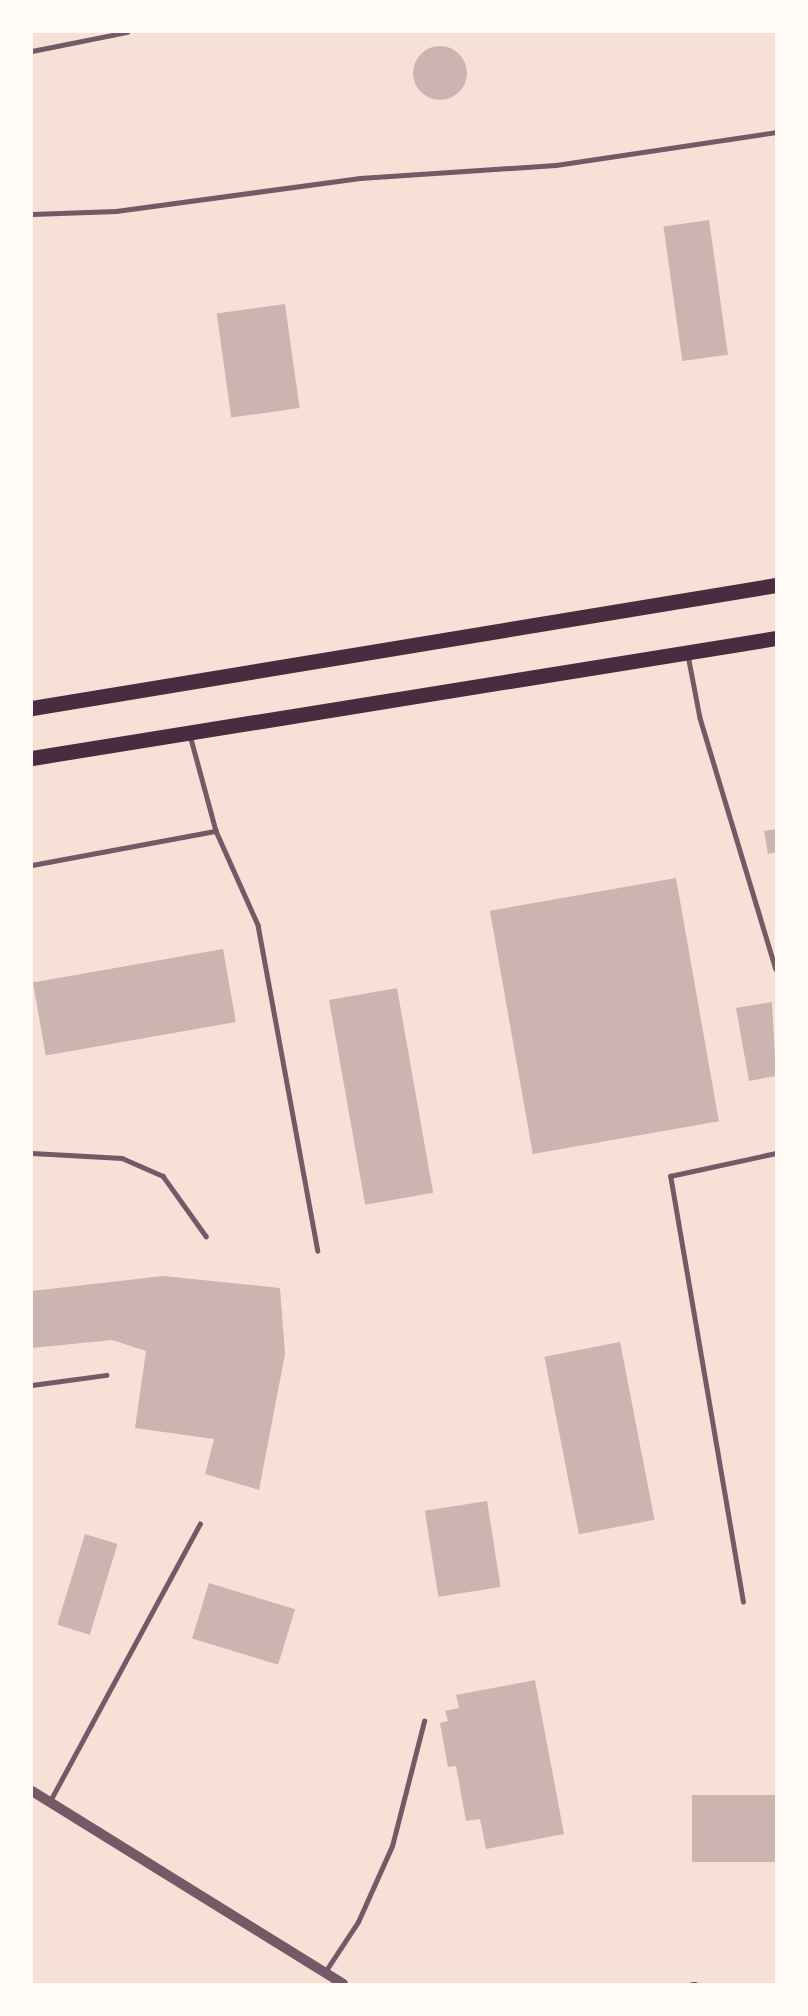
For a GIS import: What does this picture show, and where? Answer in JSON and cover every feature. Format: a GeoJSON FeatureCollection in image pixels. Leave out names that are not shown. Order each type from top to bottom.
{"type":"FeatureCollection","features":[{"type":"Feature","properties":{"kind":"main road"},"geometry":{"type":"LineString","coordinates":[[32,708],[776,584]]}},
{"type":"Feature","properties":{"kind":"main road"},"geometry":{"type":"LineString","coordinates":[[32,758],[777,638]]}},
{"type":"Feature","properties":{"kind":"street"},"geometry":{"type":"LineString","coordinates":[[32,1791],[343,1984]]}},
{"type":"Feature","properties":{"kind":"lane"},"geometry":{"type":"LineString","coordinates":[[32,51],[128,32]]}},
{"type":"Feature","properties":{"kind":"lane"},"geometry":{"type":"LineString","coordinates":[[32,214],[116,211],[360,178],[556,165],[777,132]]}},
{"type":"Feature","properties":{"kind":"lane"},"geometry":{"type":"LineString","coordinates":[[688,653],[700,718],[777,969]]}},
{"type":"Feature","properties":{"kind":"lane"},"geometry":{"type":"LineString","coordinates":[[190,733],[216,831],[258,925],[318,1251]]}},
{"type":"Feature","properties":{"kind":"lane"},"geometry":{"type":"LineString","coordinates":[[32,865],[216,831]]}},
{"type":"Feature","properties":{"kind":"lane"},"geometry":{"type":"LineString","coordinates":[[743,1602],[670,1176],[777,1152]]}},
{"type":"Feature","properties":{"kind":"lane"},"geometry":{"type":"LineString","coordinates":[[32,1154],[122,1158],[163,1176],[206,1236]]}},
{"type":"Feature","properties":{"kind":"lane"},"geometry":{"type":"LineString","coordinates":[[32,1385],[106,1375]]}},
{"type":"Feature","properties":{"kind":"lane"},"geometry":{"type":"LineString","coordinates":[[50,1802],[200,1524]]}},
{"type":"Feature","properties":{"kind":"lane"},"geometry":{"type":"LineString","coordinates":[[325,1972],[358,1922],[392,1846],[424,1720]]}},
{"type":"Feature","properties":{"kind":"building"},"geometry":{"type":"Polygon","coordinates":[[[440,46],[450,48],[459,54],[465,63],[467,73],[465,83],[459,92],[450,98],[440,100],[430,98],[421,92],[415,83],[413,73],[415,63],[421,54],[430,48],[440,46]]]}},
{"type":"Feature","properties":{"kind":"building"},"geometry":{"type":"Polygon","coordinates":[[[709,220],[728,355],[682,361],[663,226],[709,220]]]}},
{"type":"Feature","properties":{"kind":"building"},"geometry":{"type":"Polygon","coordinates":[[[285,304],[300,408],[231,418],[217,314],[285,304]]]}},
{"type":"Feature","properties":{"kind":"building"},"geometry":{"type":"Polygon","coordinates":[[[776,829],[776,852],[768,854],[764,831],[776,829]]]}},
{"type":"Feature","properties":{"kind":"building"},"geometry":{"type":"Polygon","coordinates":[[[676,878],[719,1121],[533,1154],[490,911],[676,878]]]}},
{"type":"Feature","properties":{"kind":"building"},"geometry":{"type":"Polygon","coordinates":[[[223,949],[236,1022],[46,1055],[33,983],[223,949]]]}},
{"type":"Feature","properties":{"kind":"building"},"geometry":{"type":"Polygon","coordinates":[[[397,988],[433,1193],[365,1205],[329,1000],[397,988]]]}},
{"type":"Feature","properties":{"kind":"building"},"geometry":{"type":"Polygon","coordinates":[[[772,1002],[776,1076],[749,1081],[736,1008],[772,1002]]]}},
{"type":"Feature","properties":{"kind":"building"},"geometry":{"type":"Polygon","coordinates":[[[163,1276],[280,1288],[285,1354],[259,1490],[205,1474],[214,1439],[135,1428],[146,1351],[112,1340],[32,1348],[32,1291],[163,1276]]]}},
{"type":"Feature","properties":{"kind":"building"},"geometry":{"type":"Polygon","coordinates":[[[620,1342],[655,1520],[579,1534],[544,1357],[620,1342]]]}},
{"type":"Feature","properties":{"kind":"building"},"geometry":{"type":"Polygon","coordinates":[[[487,1501],[501,1587],[438,1597],[425,1511],[487,1501]]]}},
{"type":"Feature","properties":{"kind":"building"},"geometry":{"type":"Polygon","coordinates":[[[85,1534],[118,1544],[90,1635],[57,1625],[85,1534]]]}},
{"type":"Feature","properties":{"kind":"building"},"geometry":{"type":"Polygon","coordinates":[[[209,1583],[295,1609],[278,1665],[192,1638],[209,1583]]]}},
{"type":"Feature","properties":{"kind":"building"},"geometry":{"type":"Polygon","coordinates":[[[535,1680],[564,1834],[486,1849],[480,1819],[466,1821],[456,1766],[448,1767],[440,1723],[448,1721],[445,1711],[459,1708],[456,1695],[535,1680]]]}},
{"type":"Feature","properties":{"kind":"building"},"geometry":{"type":"Polygon","coordinates":[[[692,1795],[776,1795],[776,1862],[692,1862],[692,1795]]]}}]}
